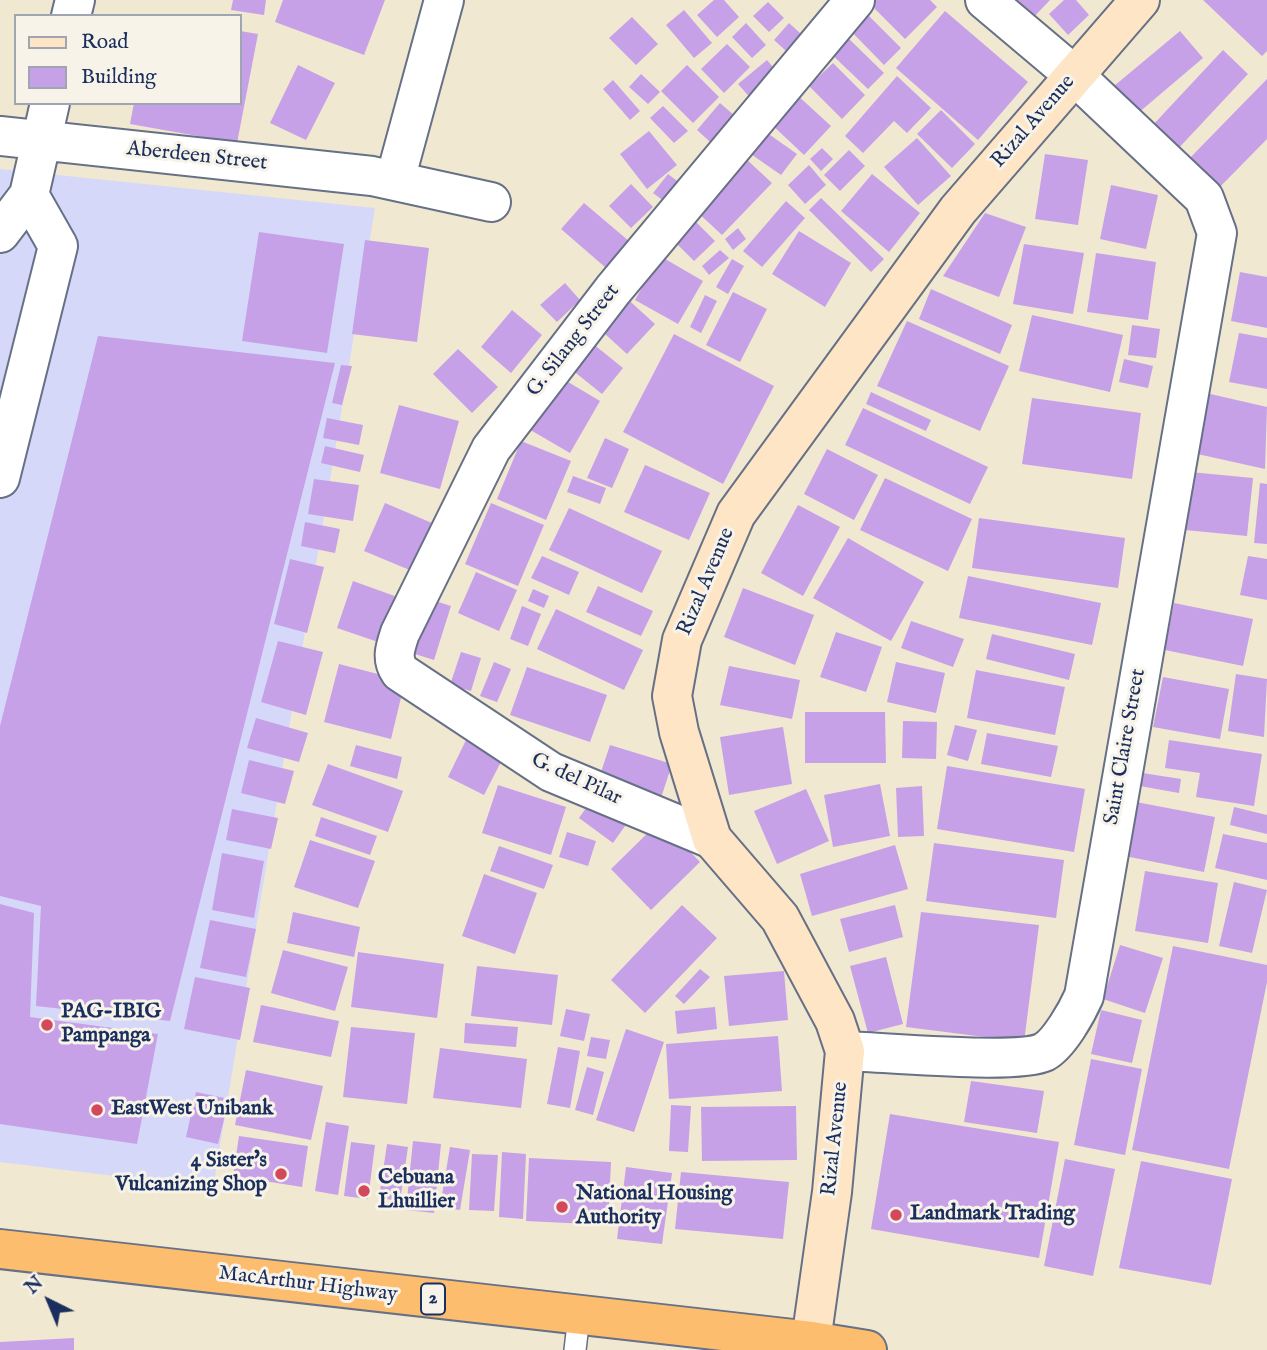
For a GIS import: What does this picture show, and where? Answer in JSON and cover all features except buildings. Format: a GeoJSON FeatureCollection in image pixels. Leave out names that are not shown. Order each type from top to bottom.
{"type":"FeatureCollection","features":[{"type":"Feature","properties":{"kind":"highway","name":"MacArthur Highway"},"geometry":{"type":"LineString","coordinates":[[0,1249],[577,1333],[811,1341],[867,1350]]}},
{"type":"Feature","properties":{"kind":"street"},"geometry":{"type":"LineString","coordinates":[[395,180],[444,0]]}},
{"type":"Feature","properties":{"kind":"street","name":"G. Silang Street"},"geometry":{"type":"LineString","coordinates":[[448,704],[400,673],[394,664],[393,652],[491,449],[613,290],[855,0]]}},
{"type":"Feature","properties":{"kind":"street"},"geometry":{"type":"LineString","coordinates":[[985,0],[1074,75]]}},
{"type":"Feature","properties":{"kind":"street","name":"Rizal Avenue"},"geometry":{"type":"LineString","coordinates":[[811,1341],[832,1192],[845,1051],[835,1021],[779,918],[712,839],[679,732],[672,696],[682,640],[736,514],[958,210],[1140,0]]}},
{"type":"Feature","properties":{"kind":"street","name":"Saint Claire Street"},"geometry":{"type":"LineString","coordinates":[[845,1051],[1015,1057],[1045,1052],[1075,1017],[1084,996],[1217,233],[1214,218],[1204,198],[1074,75]]}},
{"type":"Feature","properties":{"kind":"street"},"geometry":{"type":"LineString","coordinates":[[0,233],[29,195],[50,105]]}},
{"type":"Feature","properties":{"kind":"street","name":"Aberdeen Street"},"geometry":{"type":"LineString","coordinates":[[0,136],[395,180],[491,202]]}},
{"type":"Feature","properties":{"kind":"street"},"geometry":{"type":"LineString","coordinates":[[0,478],[58,246],[29,195]]}},
{"type":"Feature","properties":{"kind":"street","name":"G. del Pilar"},"geometry":{"type":"LineString","coordinates":[[448,704],[551,772],[712,839]]}},
{"type":"Feature","properties":{"kind":"shaded area"},"geometry":{"type":"Polygon","coordinates":[[[0,169],[375,208],[213,1188],[0,1162],[0,169]]]}},
{"type":"Feature","properties":{"kind":"place","name":"PAG-IBIG Pampanga"},"geometry":{"type":"Point","coordinates":[47,1025]}},
{"type":"Feature","properties":{"kind":"place","name":"EastWest Unibank"},"geometry":{"type":"Point","coordinates":[97,1110]}},
{"type":"Feature","properties":{"kind":"place","name":"4 Sister's Vulcanizing Shop"},"geometry":{"type":"Point","coordinates":[281,1174]}},
{"type":"Feature","properties":{"kind":"place","name":"Cebuana Lhuillier"},"geometry":{"type":"Point","coordinates":[364,1191]}},
{"type":"Feature","properties":{"kind":"place","name":"National Housing Authority"},"geometry":{"type":"Point","coordinates":[562,1207]}},
{"type":"Feature","properties":{"kind":"place","name":"Landmark Trading"},"geometry":{"type":"Point","coordinates":[896,1215]}}]}
